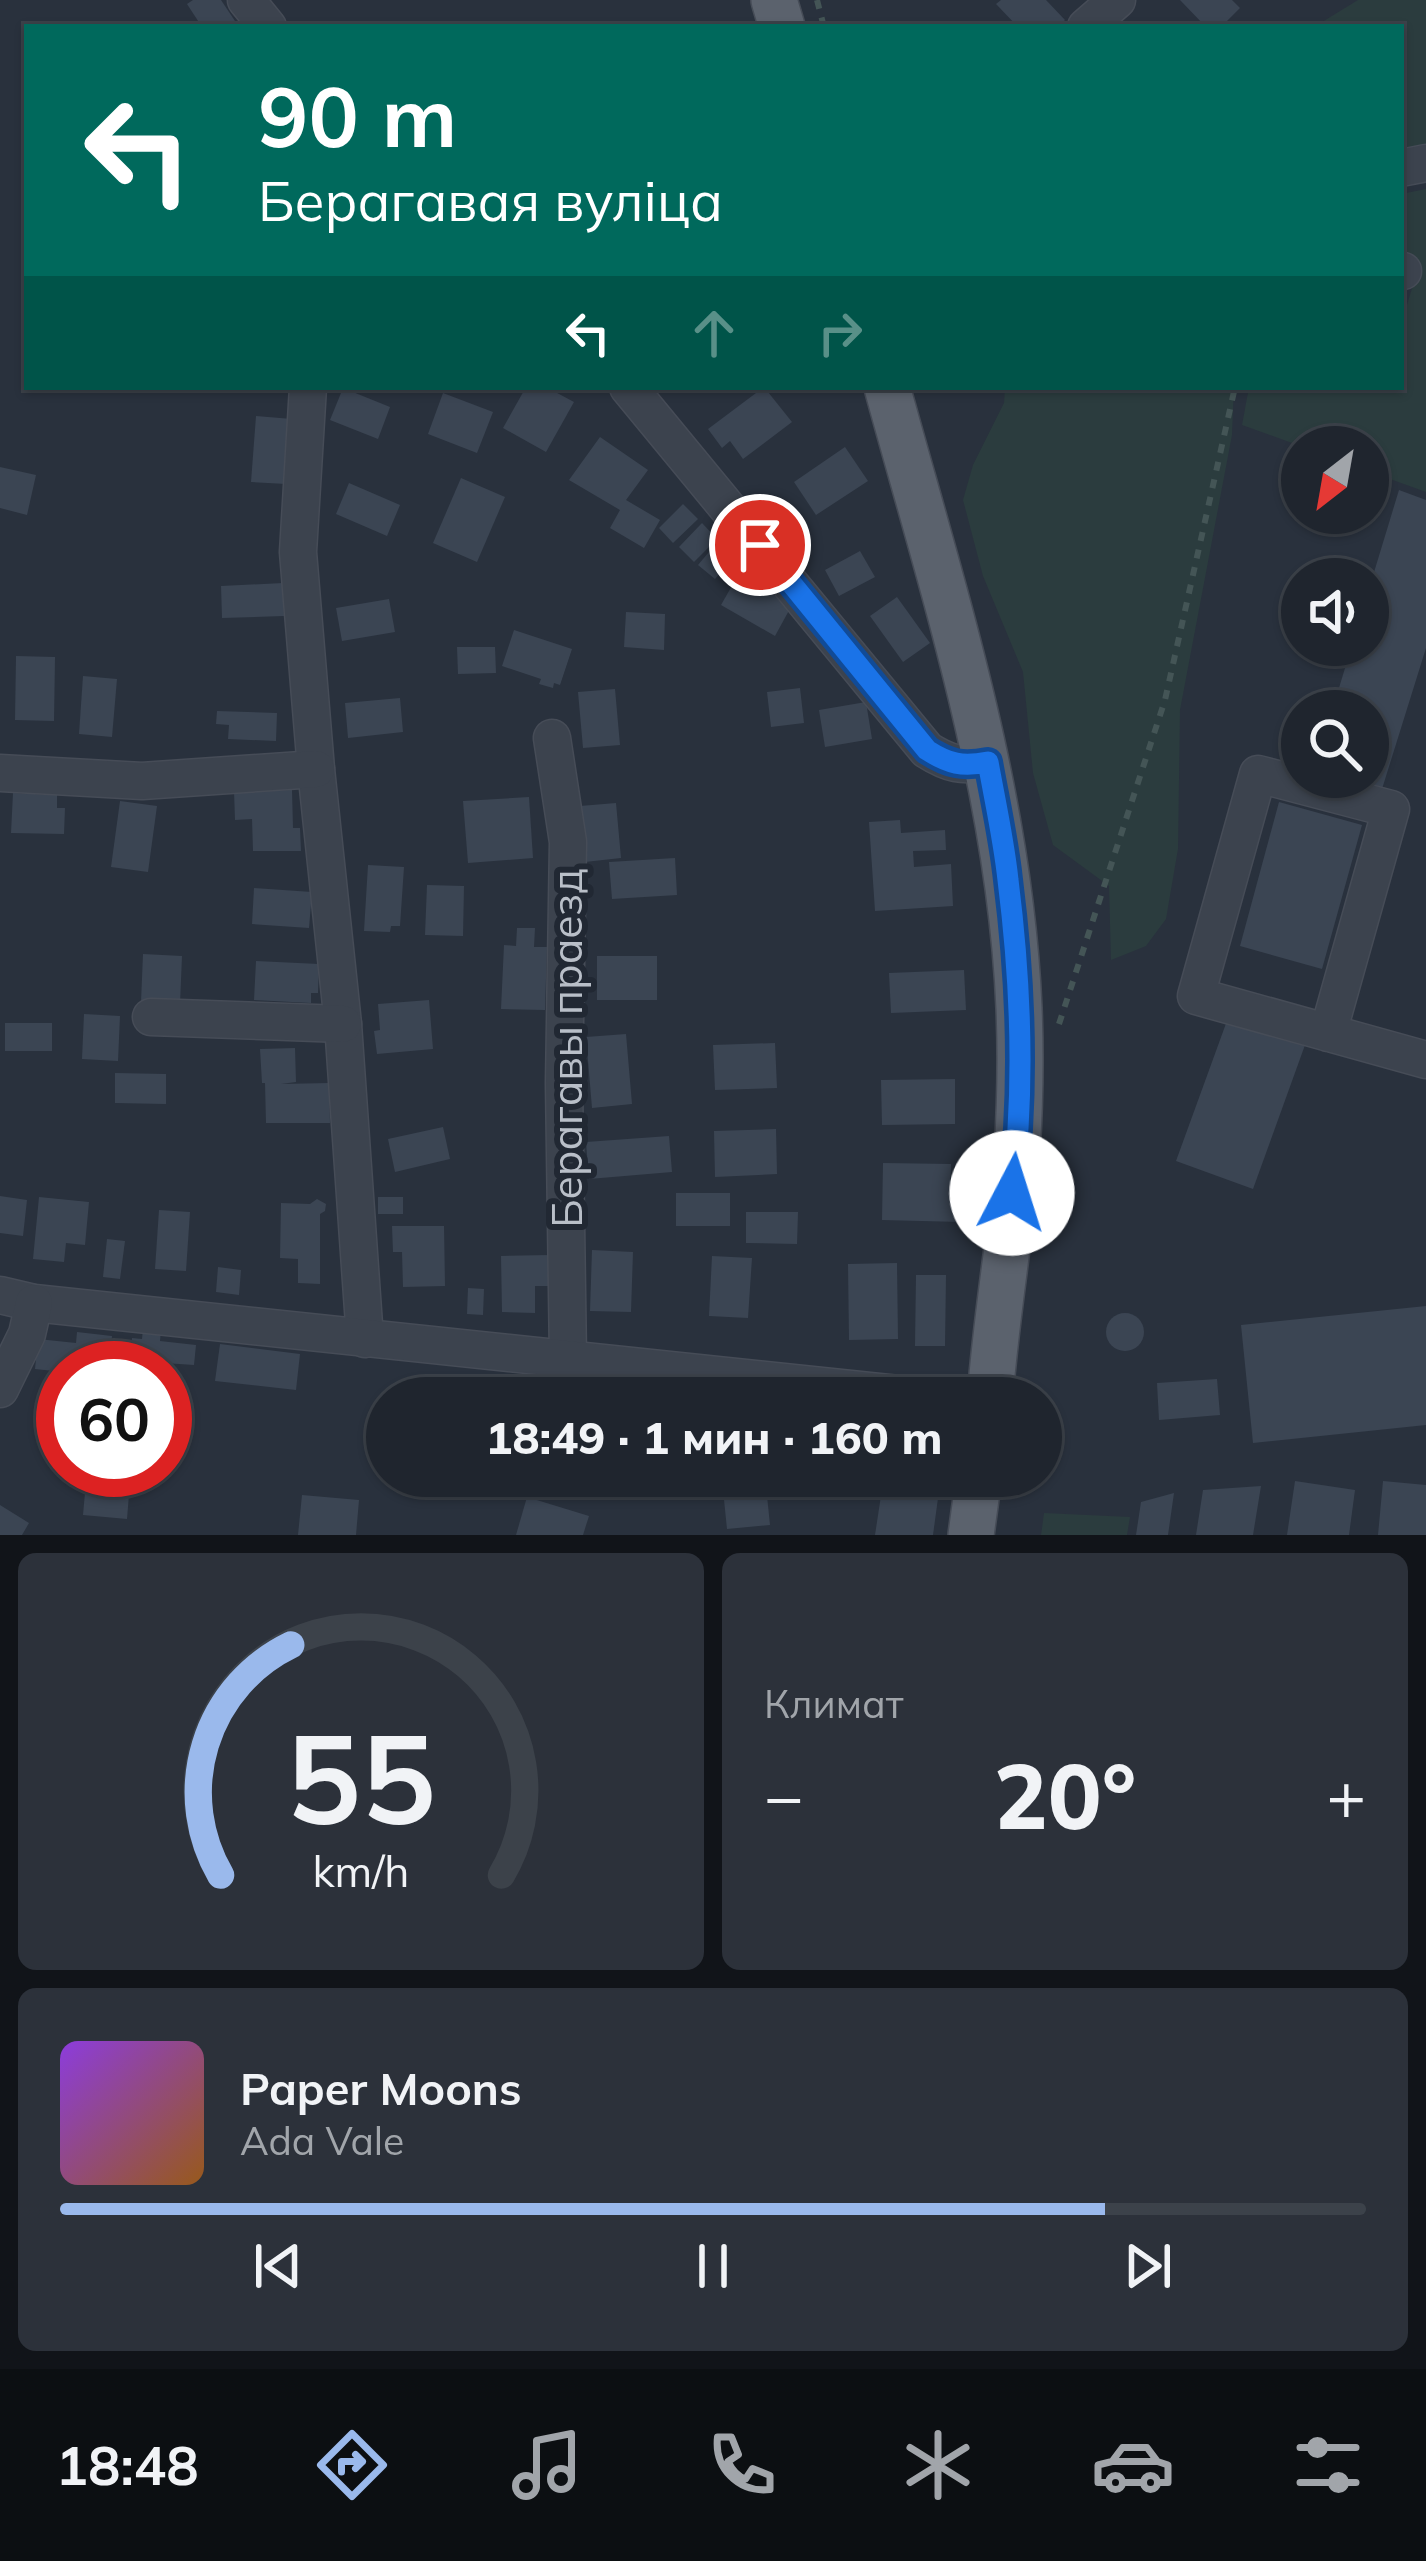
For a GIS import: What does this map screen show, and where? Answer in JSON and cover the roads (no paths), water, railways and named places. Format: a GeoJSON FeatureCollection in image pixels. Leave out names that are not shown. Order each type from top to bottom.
{"type":"FeatureCollection","features":[{"type":"Feature","properties":{"kind":"main road"},"geometry":{"type":"LineString","coordinates":[[887,390],[988,762],[1008,880],[1019,1010],[1017,1153],[992,1377]]}},
{"type":"Feature","properties":{"kind":"main road"},"geometry":{"type":"LineString","coordinates":[[971,1535],[977,1497]]}},
{"type":"Feature","properties":{"kind":"street"},"geometry":{"type":"LineString","coordinates":[[246,0],[266,24]]}},
{"type":"Feature","properties":{"kind":"street"},"geometry":{"type":"LineString","coordinates":[[1089,24],[1117,0]]}},
{"type":"Feature","properties":{"kind":"street"},"geometry":{"type":"LineString","coordinates":[[308,390],[298,552],[343,1024],[365,1339]]}},
{"type":"Feature","properties":{"kind":"street"},"geometry":{"type":"LineString","coordinates":[[630,390],[927,750],[946,762],[965,766],[988,762]]}},
{"type":"Feature","properties":{"kind":"street","name":"Берагавы праезд"},"geometry":{"type":"LineString","coordinates":[[552,738],[568,842],[564,1083],[568,1360]]}},
{"type":"Feature","properties":{"kind":"street"},"geometry":{"type":"LineString","coordinates":[[0,773],[142,782],[316,769]]}},
{"type":"Feature","properties":{"kind":"street"},"geometry":{"type":"LineString","coordinates":[[1328,1033],[1391,809],[1258,774],[1196,996],[1328,1033],[1426,1060]]}},
{"type":"Feature","properties":{"kind":"street"},"geometry":{"type":"LineString","coordinates":[[151,1016],[343,1024]]}},
{"type":"Feature","properties":{"kind":"street"},"geometry":{"type":"LineString","coordinates":[[0,1389],[27,1334],[17,1299],[733,1377]]}}]}
